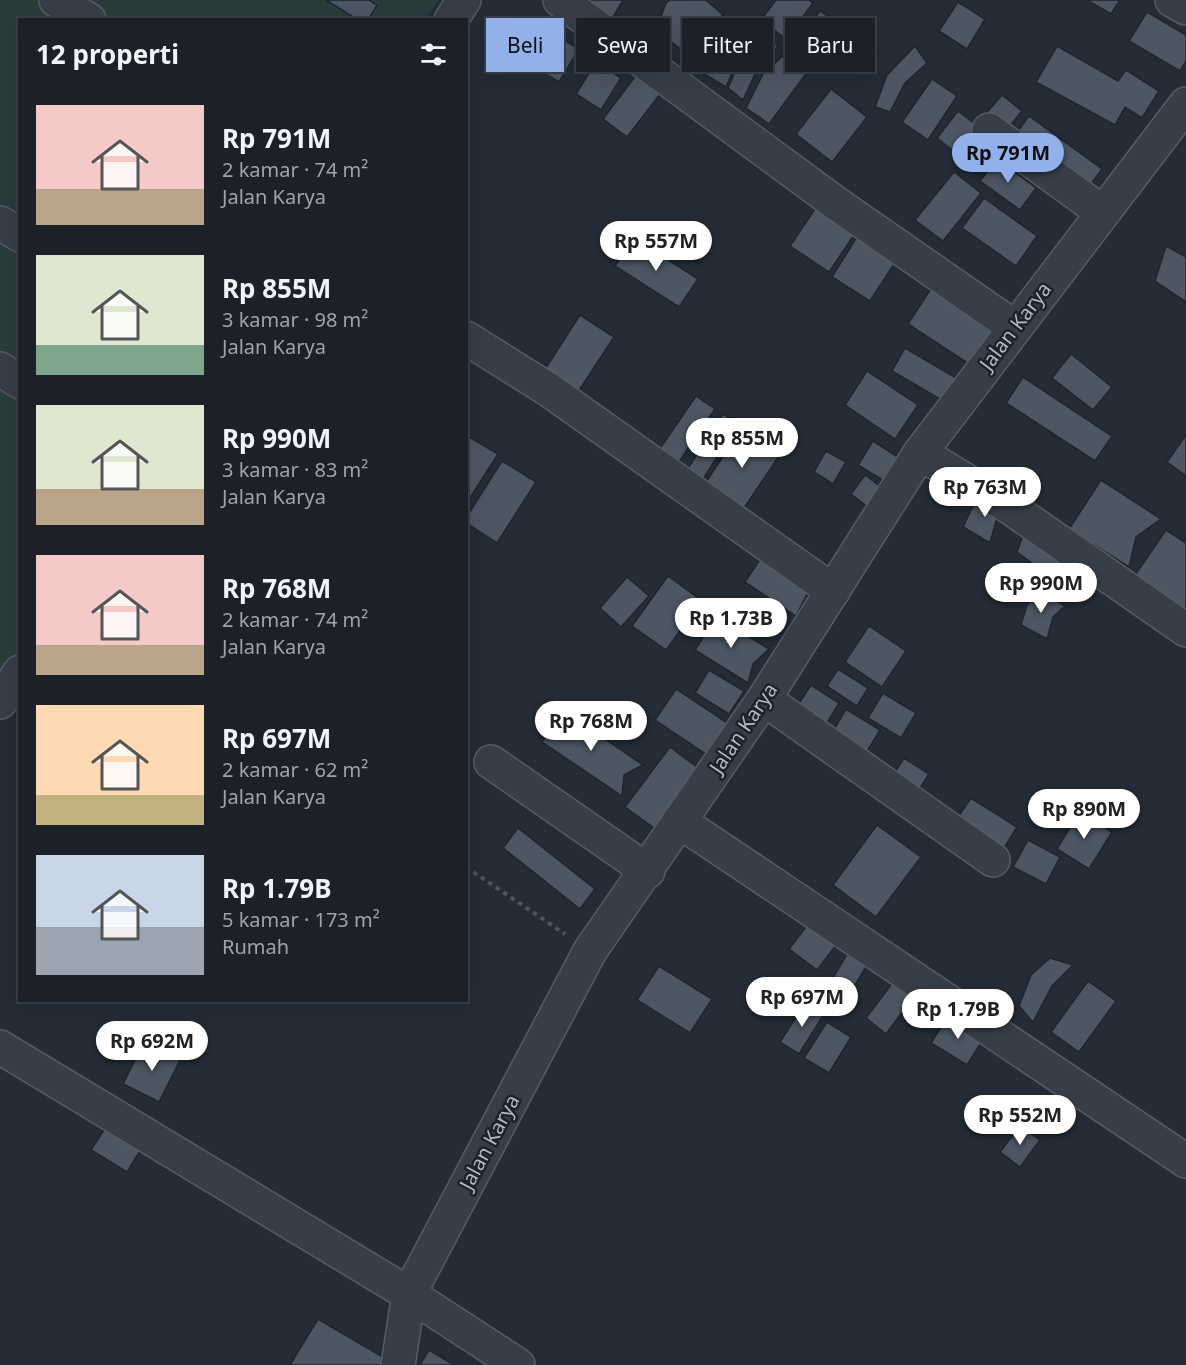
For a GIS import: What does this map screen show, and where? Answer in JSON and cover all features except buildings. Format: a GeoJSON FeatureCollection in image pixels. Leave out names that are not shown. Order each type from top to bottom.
{"type":"FeatureCollection","features":[{"type":"Feature","properties":{"kind":"street"},"geometry":{"type":"LineString","coordinates":[[56,0],[86,18]]}},
{"type":"Feature","properties":{"kind":"street"},"geometry":{"type":"LineString","coordinates":[[452,18],[464,0]]}},
{"type":"Feature","properties":{"kind":"street"},"geometry":{"type":"LineString","coordinates":[[560,0],[837,204],[1014,327]]}},
{"type":"Feature","properties":{"kind":"street"},"geometry":{"type":"LineString","coordinates":[[1172,0],[1186,8]]}},
{"type":"Feature","properties":{"kind":"street","name":"Jalan Karya"},"geometry":{"type":"LineString","coordinates":[[398,1365],[409,1294],[590,951],[648,871],[679,821],[764,699],[920,453],[1186,104]]}},
{"type":"Feature","properties":{"kind":"street"},"geometry":{"type":"LineString","coordinates":[[989,130],[1102,212]]}},
{"type":"Feature","properties":{"kind":"street"},"geometry":{"type":"LineString","coordinates":[[0,223],[18,234]]}},
{"type":"Feature","properties":{"kind":"street"},"geometry":{"type":"LineString","coordinates":[[468,339],[549,390],[833,591]]}},
{"type":"Feature","properties":{"kind":"street"},"geometry":{"type":"LineString","coordinates":[[0,369],[18,381]]}},
{"type":"Feature","properties":{"kind":"street"},"geometry":{"type":"LineString","coordinates":[[920,453],[1008,506],[1186,630]]}},
{"type":"Feature","properties":{"kind":"street"},"geometry":{"type":"LineString","coordinates":[[0,701],[18,675]]}},
{"type":"Feature","properties":{"kind":"street"},"geometry":{"type":"LineString","coordinates":[[764,699],[993,860]]}},
{"type":"Feature","properties":{"kind":"street"},"geometry":{"type":"LineString","coordinates":[[491,762],[648,871]]}},
{"type":"Feature","properties":{"kind":"street"},"geometry":{"type":"LineString","coordinates":[[679,821],[1186,1161]]}},
{"type":"Feature","properties":{"kind":"street"},"geometry":{"type":"LineString","coordinates":[[0,1047],[409,1294],[518,1365]]}},
{"type":"Feature","properties":{"kind":"path"},"geometry":{"type":"LineString","coordinates":[[468,868],[590,951]]}},
{"type":"Feature","properties":{"kind":"shaded area"},"geometry":{"type":"Polygon","coordinates":[[[0,0],[439,0],[426,18],[18,18],[18,653],[0,684],[0,0]]]}}]}
